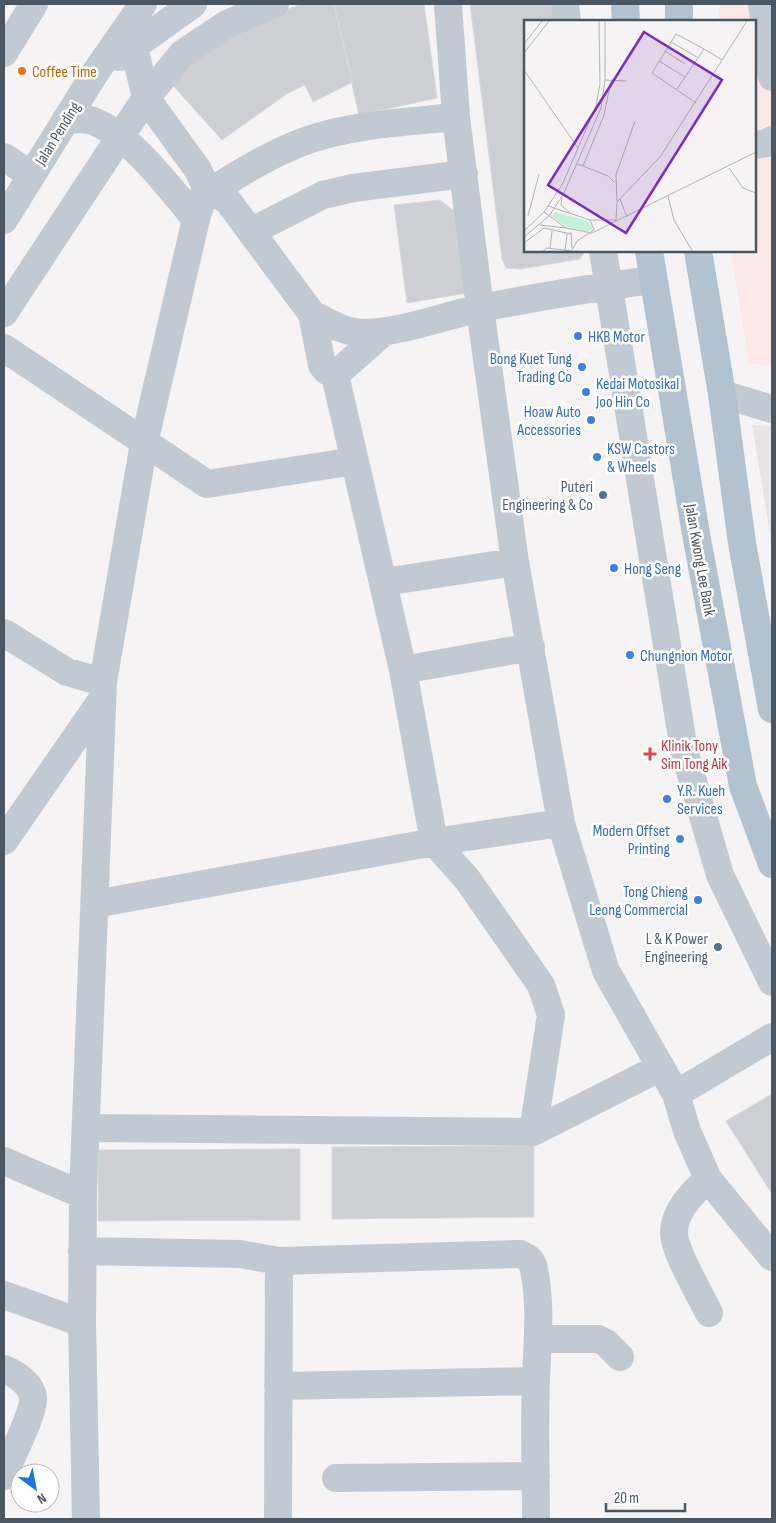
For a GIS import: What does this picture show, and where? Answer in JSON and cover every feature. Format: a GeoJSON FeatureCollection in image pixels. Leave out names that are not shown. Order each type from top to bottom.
{"type":"FeatureCollection","features":[{"type":"Feature","properties":{"kind":"main road"},"geometry":{"type":"LineString","coordinates":[[625,4],[626,20]]}},
{"type":"Feature","properties":{"kind":"main road"},"geometry":{"type":"LineString","coordinates":[[679,4],[679,20]]}},
{"type":"Feature","properties":{"kind":"main road","name":"Jalan Kwong Lee Bank"},"geometry":{"type":"LineString","coordinates":[[649,252],[696,534],[742,786],[772,864]]}},
{"type":"Feature","properties":{"kind":"main road"},"geometry":{"type":"LineString","coordinates":[[698,252],[722,394],[742,543],[772,709]]}},
{"type":"Feature","properties":{"kind":"street"},"geometry":{"type":"LineString","coordinates":[[4,53],[34,4]]}},
{"type":"Feature","properties":{"kind":"street"},"geometry":{"type":"LineString","coordinates":[[95,73],[142,4]]}},
{"type":"Feature","properties":{"kind":"street","name":"Jalan Pending"},"geometry":{"type":"LineString","coordinates":[[4,220],[95,73],[193,4]]}},
{"type":"Feature","properties":{"kind":"street"},"geometry":{"type":"LineString","coordinates":[[4,314],[146,98],[182,54],[227,24],[275,4]]}},
{"type":"Feature","properties":{"kind":"street"},"geometry":{"type":"LineString","coordinates":[[448,4],[456,117],[480,308],[516,562],[561,823],[606,970],[676,1094],[687,1131],[708,1179],[772,1257]]}},
{"type":"Feature","properties":{"kind":"street"},"geometry":{"type":"LineString","coordinates":[[565,4],[567,20]]}},
{"type":"Feature","properties":{"kind":"street"},"geometry":{"type":"LineString","coordinates":[[762,4],[772,77]]}},
{"type":"Feature","properties":{"kind":"street"},"geometry":{"type":"LineString","coordinates":[[134,47],[146,98],[209,188],[228,201],[312,314],[322,366],[335,375]]}},
{"type":"Feature","properties":{"kind":"street"},"geometry":{"type":"LineString","coordinates":[[86,1519],[82,1323],[82,1195],[102,691],[144,443],[196,219],[209,188],[263,160],[309,140],[353,130],[456,117]]}},
{"type":"Feature","properties":{"kind":"street"},"geometry":{"type":"LineString","coordinates":[[66,119],[92,120],[120,137],[167,182],[196,219]]}},
{"type":"Feature","properties":{"kind":"street"},"geometry":{"type":"LineString","coordinates":[[756,145],[768,143],[772,140]]}},
{"type":"Feature","properties":{"kind":"street"},"geometry":{"type":"LineString","coordinates":[[4,157],[31,175]]}},
{"type":"Feature","properties":{"kind":"street"},"geometry":{"type":"LineString","coordinates":[[252,231],[323,195],[353,188],[464,174]]}},
{"type":"Feature","properties":{"kind":"street"},"geometry":{"type":"LineString","coordinates":[[603,252],[684,750],[720,875],[772,982]]}},
{"type":"Feature","properties":{"kind":"street"},"geometry":{"type":"LineString","coordinates":[[312,314],[341,330],[364,333],[386,331],[480,308],[653,280]]}},
{"type":"Feature","properties":{"kind":"street"},"geometry":{"type":"LineString","coordinates":[[335,375],[386,331]]}},
{"type":"Feature","properties":{"kind":"street"},"geometry":{"type":"LineString","coordinates":[[4,348],[207,484],[355,461]]}},
{"type":"Feature","properties":{"kind":"street"},"geometry":{"type":"LineString","coordinates":[[335,375],[403,670],[434,842],[467,879],[542,985],[550,1015],[533,1132]]}},
{"type":"Feature","properties":{"kind":"street"},"geometry":{"type":"LineString","coordinates":[[722,394],[772,408]]}},
{"type":"Feature","properties":{"kind":"street"},"geometry":{"type":"LineString","coordinates":[[384,582],[516,562]]}},
{"type":"Feature","properties":{"kind":"street"},"geometry":{"type":"LineString","coordinates":[[4,633],[102,691]]}},
{"type":"Feature","properties":{"kind":"street"},"geometry":{"type":"LineString","coordinates":[[403,670],[531,647]]}},
{"type":"Feature","properties":{"kind":"street"},"geometry":{"type":"LineString","coordinates":[[6,831],[102,691]]}},
{"type":"Feature","properties":{"kind":"street"},"geometry":{"type":"LineString","coordinates":[[95,904],[434,842],[561,823]]}},
{"type":"Feature","properties":{"kind":"street"},"geometry":{"type":"LineString","coordinates":[[676,1094],[772,1037]]}},
{"type":"Feature","properties":{"kind":"street"},"geometry":{"type":"LineString","coordinates":[[86,1128],[533,1132],[661,1067]]}},
{"type":"Feature","properties":{"kind":"street"},"geometry":{"type":"LineString","coordinates":[[4,1161],[82,1195]]}},
{"type":"Feature","properties":{"kind":"street"},"geometry":{"type":"LineString","coordinates":[[708,1179],[693,1191],[679,1214],[674,1234],[680,1253],[709,1313]]}},
{"type":"Feature","properties":{"kind":"street"},"geometry":{"type":"LineString","coordinates":[[82,1251],[240,1254],[279,1261],[520,1254],[530,1258],[533,1265],[538,1339],[536,1381],[536,1519]]}},
{"type":"Feature","properties":{"kind":"street"},"geometry":{"type":"LineString","coordinates":[[278,1519],[279,1261]]}},
{"type":"Feature","properties":{"kind":"street"},"geometry":{"type":"LineString","coordinates":[[4,1295],[82,1323]]}},
{"type":"Feature","properties":{"kind":"street"},"geometry":{"type":"LineString","coordinates":[[538,1339],[598,1339],[606,1343],[620,1357]]}},
{"type":"Feature","properties":{"kind":"street"},"geometry":{"type":"LineString","coordinates":[[4,1370],[13,1373],[26,1383],[33,1397],[31,1410],[4,1476]]}},
{"type":"Feature","properties":{"kind":"street"},"geometry":{"type":"LineString","coordinates":[[278,1386],[536,1381]]}},
{"type":"Feature","properties":{"kind":"street"},"geometry":{"type":"LineString","coordinates":[[336,1478],[536,1476]]}},
{"type":"Feature","properties":{"kind":"shaded area"},"geometry":{"type":"Polygon","coordinates":[[[720,4],[772,4],[772,365],[749,364],[731,252],[756,252],[756,20],[718,20],[720,4]]]}},
{"type":"Feature","properties":{"kind":"shaded area"},"geometry":{"type":"Polygon","coordinates":[[[752,425],[772,426],[772,546],[752,425]]]}},
{"type":"Feature","properties":{"kind":"building"},"geometry":{"type":"Polygon","coordinates":[[[301,4],[334,4],[353,82],[313,102],[305,85],[288,93],[222,140],[168,80],[217,37],[301,4]]]}},
{"type":"Feature","properties":{"kind":"building"},"geometry":{"type":"Polygon","coordinates":[[[334,4],[424,4],[437,98],[359,115],[334,4]]]}},
{"type":"Feature","properties":{"kind":"building"},"geometry":{"type":"Polygon","coordinates":[[[470,4],[557,4],[559,20],[524,20],[524,252],[584,252],[580,259],[520,269],[506,268],[502,259],[470,4]]]}},
{"type":"Feature","properties":{"kind":"building"},"geometry":{"type":"Polygon","coordinates":[[[440,200],[455,212],[467,293],[407,303],[394,205],[440,200]]]}},
{"type":"Feature","properties":{"kind":"building"},"geometry":{"type":"Polygon","coordinates":[[[772,1094],[772,1194],[726,1121],[772,1094]]]}},
{"type":"Feature","properties":{"kind":"building"},"geometry":{"type":"Polygon","coordinates":[[[534,1146],[534,1217],[332,1219],[332,1147],[534,1146]]]}},
{"type":"Feature","properties":{"kind":"building"},"geometry":{"type":"Polygon","coordinates":[[[300,1149],[300,1220],[98,1221],[99,1150],[300,1149]]]}},
{"type":"Feature","properties":{"kind":"place","name":"Coffee Time"},"geometry":{"type":"Point","coordinates":[22,71]}},
{"type":"Feature","properties":{"kind":"place","name":"HKB Motor"},"geometry":{"type":"Point","coordinates":[578,336]}},
{"type":"Feature","properties":{"kind":"place","name":"Bong Kuet Tung Trading Co"},"geometry":{"type":"Point","coordinates":[582,367]}},
{"type":"Feature","properties":{"kind":"place","name":"Kedai Motosikal Joo Hin Co"},"geometry":{"type":"Point","coordinates":[586,392]}},
{"type":"Feature","properties":{"kind":"place","name":"Hoaw Auto Accessories"},"geometry":{"type":"Point","coordinates":[591,420]}},
{"type":"Feature","properties":{"kind":"place","name":"KSW Castors & Wheels"},"geometry":{"type":"Point","coordinates":[597,457]}},
{"type":"Feature","properties":{"kind":"place","name":"Puteri Engineering & Co"},"geometry":{"type":"Point","coordinates":[603,495]}},
{"type":"Feature","properties":{"kind":"place","name":"Hong Seng"},"geometry":{"type":"Point","coordinates":[614,568]}},
{"type":"Feature","properties":{"kind":"place","name":"Chungnion Motor"},"geometry":{"type":"Point","coordinates":[630,655]}},
{"type":"Feature","properties":{"kind":"place","name":"Klinik Tony Sim Tong Aik"},"geometry":{"type":"Point","coordinates":[650,754]}},
{"type":"Feature","properties":{"kind":"place","name":"Y.R. Kueh Services"},"geometry":{"type":"Point","coordinates":[667,799]}},
{"type":"Feature","properties":{"kind":"place","name":"Modern Offset Printing"},"geometry":{"type":"Point","coordinates":[680,839]}},
{"type":"Feature","properties":{"kind":"place","name":"Tong Chieng Leong Commercial"},"geometry":{"type":"Point","coordinates":[698,900]}},
{"type":"Feature","properties":{"kind":"place","name":"L & K Power Engineering"},"geometry":{"type":"Point","coordinates":[718,947]}}]}
